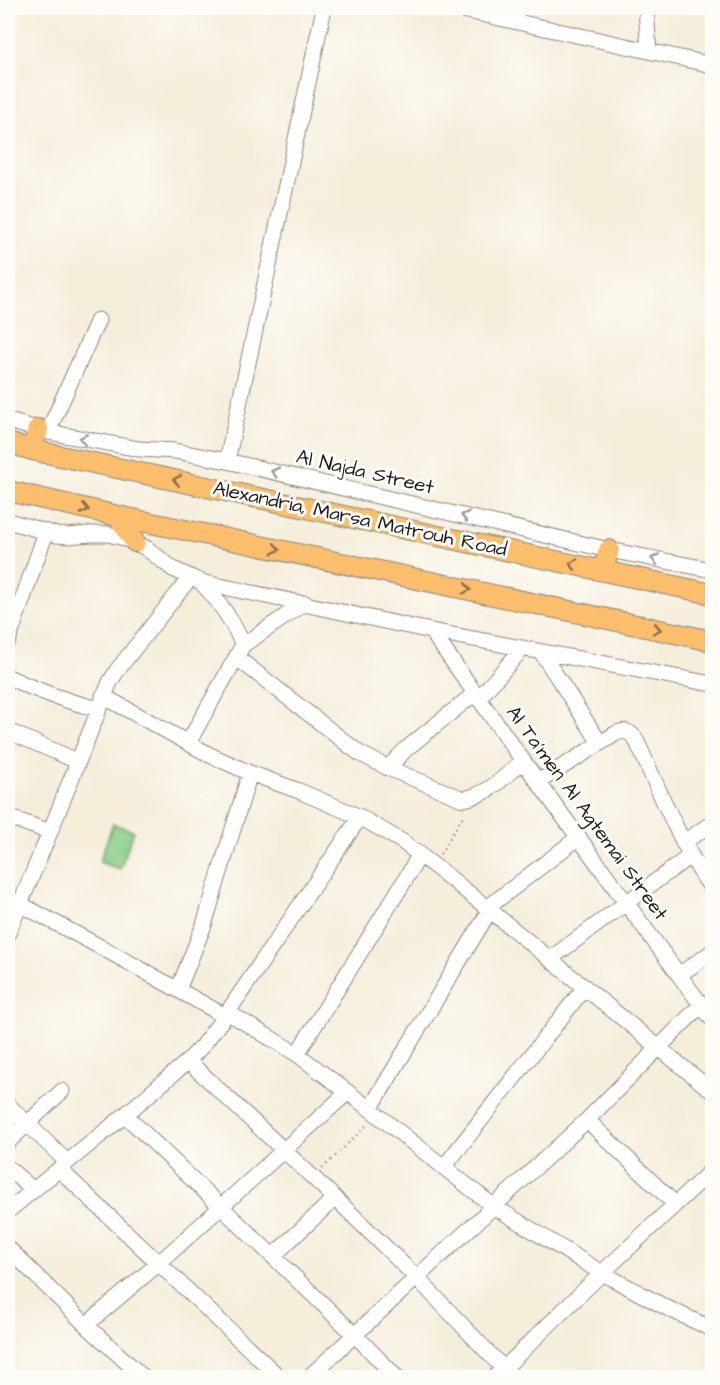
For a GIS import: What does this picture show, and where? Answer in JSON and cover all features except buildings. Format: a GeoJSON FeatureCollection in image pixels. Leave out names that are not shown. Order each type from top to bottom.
{"type":"FeatureCollection","features":[{"type":"Feature","properties":{"kind":"main road"},"geometry":{"type":"LineString","coordinates":[[32,450],[43,431]]}},
{"type":"Feature","properties":{"kind":"main road","name":"Alexandria, Marsa Matrouh Road"},"geometry":{"type":"LineString","coordinates":[[8,443],[32,450],[712,594]]}},
{"type":"Feature","properties":{"kind":"main road"},"geometry":{"type":"LineString","coordinates":[[8,491],[712,641]]}},
{"type":"Feature","properties":{"kind":"main road"},"geometry":{"type":"LineString","coordinates":[[117,516],[135,542]]}},
{"type":"Feature","properties":{"kind":"main road"},"geometry":{"type":"LineString","coordinates":[[603,570],[609,550]]}},
{"type":"Feature","properties":{"kind":"street"},"geometry":{"type":"LineString","coordinates":[[227,461],[324,8]]}},
{"type":"Feature","properties":{"kind":"street"},"geometry":{"type":"LineString","coordinates":[[454,8],[712,65]]}},
{"type":"Feature","properties":{"kind":"street"},"geometry":{"type":"LineString","coordinates":[[646,8],[650,51]]}},
{"type":"Feature","properties":{"kind":"street"},"geometry":{"type":"LineString","coordinates":[[43,431],[98,320]]}},
{"type":"Feature","properties":{"kind":"street","name":"Al Najda Street"},"geometry":{"type":"LineString","coordinates":[[8,421],[43,431],[140,449],[175,452],[227,461],[609,550],[712,570]]}},
{"type":"Feature","properties":{"kind":"street"},"geometry":{"type":"LineString","coordinates":[[8,521],[68,536],[107,534],[121,537],[146,548],[173,569],[196,580],[431,631],[712,684]]}},
{"type":"Feature","properties":{"kind":"street"},"geometry":{"type":"LineString","coordinates":[[8,641],[12,615],[46,532]]}},
{"type":"Feature","properties":{"kind":"street"},"geometry":{"type":"LineString","coordinates":[[196,580],[221,605],[237,631],[239,651],[346,744],[373,761],[463,800],[483,794],[523,761]]}},
{"type":"Feature","properties":{"kind":"street"},"geometry":{"type":"LineString","coordinates":[[8,933],[100,703],[118,669],[196,580]]}},
{"type":"Feature","properties":{"kind":"street"},"geometry":{"type":"LineString","coordinates":[[188,743],[239,651],[305,603]]}},
{"type":"Feature","properties":{"kind":"street","name":"Al Ta'men Al Agtemai Street"},"geometry":{"type":"LineString","coordinates":[[431,631],[538,782],[712,1019]]}},
{"type":"Feature","properties":{"kind":"street"},"geometry":{"type":"LineString","coordinates":[[388,768],[406,749],[476,696],[523,648]]}},
{"type":"Feature","properties":{"kind":"street"},"geometry":{"type":"LineString","coordinates":[[541,652],[600,743]]}},
{"type":"Feature","properties":{"kind":"street"},"geometry":{"type":"LineString","coordinates":[[8,677],[64,701],[100,703],[210,755],[299,790],[360,818],[403,842],[712,1091]]}},
{"type":"Feature","properties":{"kind":"street"},"geometry":{"type":"LineString","coordinates":[[8,731],[77,761]]}},
{"type":"Feature","properties":{"kind":"street"},"geometry":{"type":"LineString","coordinates":[[538,782],[600,743],[626,731],[635,737],[687,849],[712,889]]}},
{"type":"Feature","properties":{"kind":"street"},"geometry":{"type":"LineString","coordinates":[[178,990],[204,925],[250,772]]}},
{"type":"Feature","properties":{"kind":"street"},"geometry":{"type":"LineString","coordinates":[[8,817],[50,832]]}},
{"type":"Feature","properties":{"kind":"street"},"geometry":{"type":"LineString","coordinates":[[8,1211],[126,1115],[202,1046],[360,818]]}},
{"type":"Feature","properties":{"kind":"street"},"geometry":{"type":"LineString","coordinates":[[550,959],[626,903],[687,849],[712,823]]}},
{"type":"Feature","properties":{"kind":"street"},"geometry":{"type":"LineString","coordinates":[[374,1112],[489,909],[579,837]]}},
{"type":"Feature","properties":{"kind":"street"},"geometry":{"type":"LineString","coordinates":[[297,1054],[420,854]]}},
{"type":"Feature","properties":{"kind":"street"},"geometry":{"type":"LineString","coordinates":[[20,904],[297,1054],[493,1206],[602,1273],[667,1308],[712,1328]]}},
{"type":"Feature","properties":{"kind":"street"},"geometry":{"type":"LineString","coordinates":[[679,975],[712,952]]}},
{"type":"Feature","properties":{"kind":"street"},"geometry":{"type":"LineString","coordinates":[[444,1167],[585,987]]}},
{"type":"Feature","properties":{"kind":"street"},"geometry":{"type":"LineString","coordinates":[[308,1377],[587,1120],[701,1005]]}},
{"type":"Feature","properties":{"kind":"street"},"geometry":{"type":"LineString","coordinates":[[188,1060],[416,1277],[504,1374],[602,1273],[712,1170]]}},
{"type":"Feature","properties":{"kind":"street"},"geometry":{"type":"LineString","coordinates":[[8,1142],[62,1091]]}},
{"type":"Feature","properties":{"kind":"street"},"geometry":{"type":"LineString","coordinates":[[86,1325],[222,1207],[348,1092]]}},
{"type":"Feature","properties":{"kind":"street"},"geometry":{"type":"LineString","coordinates":[[8,1105],[63,1166],[159,1263],[280,1377]]}},
{"type":"Feature","properties":{"kind":"street"},"geometry":{"type":"LineString","coordinates":[[126,1115],[397,1377]]}},
{"type":"Feature","properties":{"kind":"street"},"geometry":{"type":"LineString","coordinates":[[587,1120],[675,1204]]}},
{"type":"Feature","properties":{"kind":"street"},"geometry":{"type":"LineString","coordinates":[[8,1168],[33,1190]]}},
{"type":"Feature","properties":{"kind":"street"},"geometry":{"type":"LineString","coordinates":[[273,1256],[335,1198]]}},
{"type":"Feature","properties":{"kind":"street"},"geometry":{"type":"LineString","coordinates":[[8,1248],[86,1325],[144,1377]]}},
{"type":"Feature","properties":{"kind":"path"},"geometry":{"type":"LineString","coordinates":[[433,864],[474,798]]}},
{"type":"Feature","properties":{"kind":"path"},"geometry":{"type":"LineString","coordinates":[[313,1177],[374,1112]]}},
{"type":"Feature","properties":{"kind":"green space"},"geometry":{"type":"Polygon","coordinates":[[[113,824],[134,831],[120,869],[99,862],[113,824]]]}}]}
